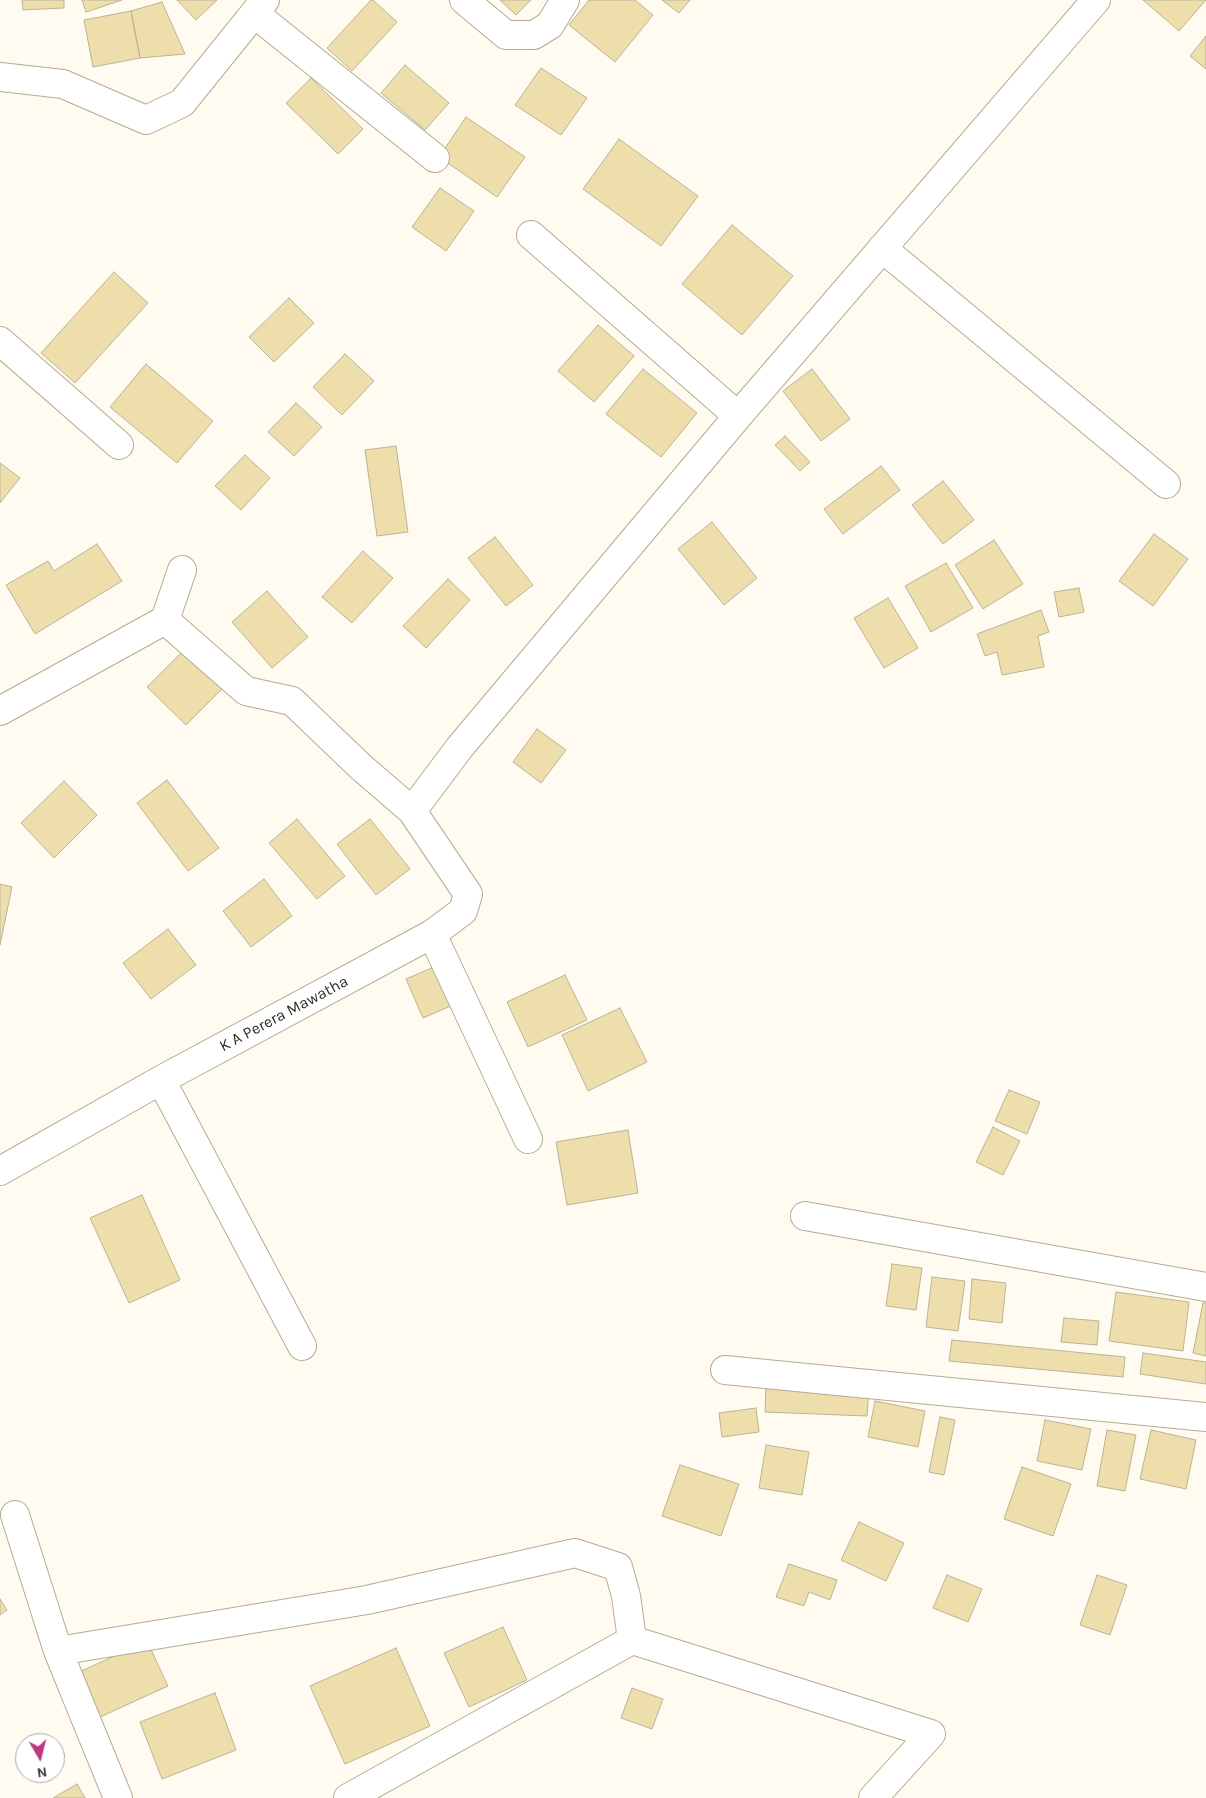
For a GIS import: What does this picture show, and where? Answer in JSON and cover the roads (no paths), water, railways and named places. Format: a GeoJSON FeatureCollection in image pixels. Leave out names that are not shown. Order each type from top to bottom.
{"type":"FeatureCollection","features":[{"type":"Feature","properties":{"kind":"street"},"geometry":{"type":"LineString","coordinates":[[464,0],[506,35],[534,35],[550,25],[565,0]]}},
{"type":"Feature","properties":{"kind":"street"},"geometry":{"type":"LineString","coordinates":[[165,620],[246,691],[292,701],[361,768],[412,811],[460,747],[738,416],[1096,0]]}},
{"type":"Feature","properties":{"kind":"street"},"geometry":{"type":"LineString","coordinates":[[0,77],[63,84],[146,120],[182,103],[260,7],[435,158]]}},
{"type":"Feature","properties":{"kind":"street"},"geometry":{"type":"LineString","coordinates":[[531,235],[738,416]]}},
{"type":"Feature","properties":{"kind":"street"},"geometry":{"type":"LineString","coordinates":[[882,248],[1166,484]]}},
{"type":"Feature","properties":{"kind":"street"},"geometry":{"type":"LineString","coordinates":[[0,340],[119,445]]}},
{"type":"Feature","properties":{"kind":"street"},"geometry":{"type":"LineString","coordinates":[[0,711],[165,620],[182,570]]}},
{"type":"Feature","properties":{"kind":"street","name":"K A Perera Mawatha"},"geometry":{"type":"LineString","coordinates":[[0,1171],[161,1080],[432,934],[463,911],[468,894],[412,811]]}},
{"type":"Feature","properties":{"kind":"street"},"geometry":{"type":"LineString","coordinates":[[432,934],[528,1139]]}},
{"type":"Feature","properties":{"kind":"street"},"geometry":{"type":"LineString","coordinates":[[161,1080],[302,1346]]}},
{"type":"Feature","properties":{"kind":"street"},"geometry":{"type":"LineString","coordinates":[[805,1216],[1206,1287]]}},
{"type":"Feature","properties":{"kind":"street"},"geometry":{"type":"LineString","coordinates":[[725,1370],[1206,1417]]}},
{"type":"Feature","properties":{"kind":"street"},"geometry":{"type":"LineString","coordinates":[[15,1515],[58,1651],[118,1798]]}},
{"type":"Feature","properties":{"kind":"street"},"geometry":{"type":"LineString","coordinates":[[58,1651],[367,1600],[575,1553],[618,1567],[626,1596],[632,1640]]}},
{"type":"Feature","properties":{"kind":"street"},"geometry":{"type":"LineString","coordinates":[[348,1798],[632,1640],[931,1734],[873,1798]]}}]}
